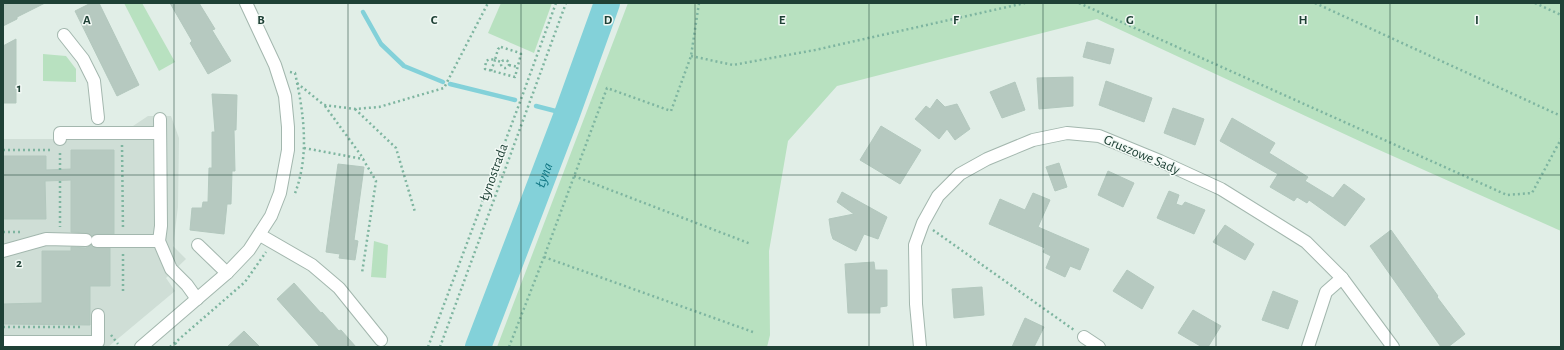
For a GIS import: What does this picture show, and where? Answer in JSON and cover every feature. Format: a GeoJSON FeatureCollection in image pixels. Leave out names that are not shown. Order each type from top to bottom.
{"type":"FeatureCollection","features":[{"type":"Feature","properties":{"kind":"street"},"geometry":{"type":"LineString","coordinates":[[141,347],[227,273],[249,250],[271,216],[280,193],[288,150],[288,119],[285,96],[275,65],[246,3]]}},
{"type":"Feature","properties":{"kind":"street"},"geometry":{"type":"LineString","coordinates":[[64,35],[83,59],[94,81],[98,118]]}},
{"type":"Feature","properties":{"kind":"street"},"geometry":{"type":"LineString","coordinates":[[160,119],[161,226],[159,241],[171,269],[198,299]]}},
{"type":"Feature","properties":{"kind":"street"},"geometry":{"type":"LineString","coordinates":[[60,144],[60,133],[160,133]]}},
{"type":"Feature","properties":{"kind":"street","name":"Gruszowe Sady"},"geometry":{"type":"LineString","coordinates":[[920,347],[916,304],[916,244],[923,223],[938,196],[960,174],[987,159],[1033,140],[1066,134],[1099,136],[1160,161],[1221,189],[1306,242],[1342,278],[1393,347]]}},
{"type":"Feature","properties":{"kind":"street"},"geometry":{"type":"LineString","coordinates":[[260,235],[312,265],[339,288],[381,340]]}},
{"type":"Feature","properties":{"kind":"street"},"geometry":{"type":"LineString","coordinates":[[3,251],[46,239],[159,241]]}},
{"type":"Feature","properties":{"kind":"street"},"geometry":{"type":"LineString","coordinates":[[198,245],[227,273]]}},
{"type":"Feature","properties":{"kind":"street"},"geometry":{"type":"LineString","coordinates":[[1308,347],[1326,292],[1342,278]]}},
{"type":"Feature","properties":{"kind":"street"},"geometry":{"type":"LineString","coordinates":[[3,342],[98,342],[98,314]]}},
{"type":"Feature","properties":{"kind":"street"},"geometry":{"type":"LineString","coordinates":[[1084,337],[1099,347]]}},
{"type":"Feature","properties":{"kind":"path"},"geometry":{"type":"LineString","coordinates":[[324,105],[355,109],[380,107],[444,88],[488,3]]}},
{"type":"Feature","properties":{"kind":"path"},"geometry":{"type":"LineString","coordinates":[[428,347],[556,3]]}},
{"type":"Feature","properties":{"kind":"path","name":"Łynostrada"},"geometry":{"type":"LineString","coordinates":[[440,347],[566,3]]}},
{"type":"Feature","properties":{"kind":"path"},"geometry":{"type":"LineString","coordinates":[[509,347],[607,88],[671,110],[691,56],[699,3]]}},
{"type":"Feature","properties":{"kind":"path"},"geometry":{"type":"LineString","coordinates":[[691,56],[733,65],[815,50],[1025,3]]}},
{"type":"Feature","properties":{"kind":"path"},"geometry":{"type":"LineString","coordinates":[[1080,3],[1507,195],[1532,193],[1561,139]]}},
{"type":"Feature","properties":{"kind":"path"},"geometry":{"type":"LineString","coordinates":[[1315,3],[1561,116]]}},
{"type":"Feature","properties":{"kind":"path"},"geometry":{"type":"LineString","coordinates":[[1535,3],[1561,15]]}},
{"type":"Feature","properties":{"kind":"path"},"geometry":{"type":"LineString","coordinates":[[492,71],[495,60],[499,48],[521,54],[515,77],[492,71],[486,68],[486,60],[490,59],[495,60],[502,62],[506,60],[509,62],[509,65]]}},
{"type":"Feature","properties":{"kind":"path"},"geometry":{"type":"LineString","coordinates":[[502,62],[502,66],[504,67],[502,74]]}},
{"type":"Feature","properties":{"kind":"path"},"geometry":{"type":"LineString","coordinates":[[504,67],[508,67],[509,65],[518,67]]}},
{"type":"Feature","properties":{"kind":"path"},"geometry":{"type":"LineString","coordinates":[[298,83],[324,105],[363,159],[376,180],[362,273]]}},
{"type":"Feature","properties":{"kind":"path"},"geometry":{"type":"LineString","coordinates":[[355,109],[396,148],[415,212]]}},
{"type":"Feature","properties":{"kind":"path"},"geometry":{"type":"LineString","coordinates":[[122,140],[123,234]]}},
{"type":"Feature","properties":{"kind":"path"},"geometry":{"type":"LineString","coordinates":[[3,150],[60,144],[60,170]]}},
{"type":"Feature","properties":{"kind":"path"},"geometry":{"type":"LineString","coordinates":[[304,148],[363,159]]}},
{"type":"Feature","properties":{"kind":"path"},"geometry":{"type":"LineString","coordinates":[[574,176],[751,244]]}},
{"type":"Feature","properties":{"kind":"path"},"geometry":{"type":"LineString","coordinates":[[60,180],[60,231]]}},
{"type":"Feature","properties":{"kind":"path"},"geometry":{"type":"LineString","coordinates":[[923,223],[1084,337]]}},
{"type":"Feature","properties":{"kind":"path"},"geometry":{"type":"LineString","coordinates":[[123,252],[123,291]]}},
{"type":"Feature","properties":{"kind":"path"},"geometry":{"type":"LineString","coordinates":[[544,257],[752,332]]}},
{"type":"Feature","properties":{"kind":"path"},"geometry":{"type":"LineString","coordinates":[[3,326],[98,328]]}},
{"type":"Feature","properties":{"kind":"path"},"geometry":{"type":"LineString","coordinates":[[175,342],[179,347]]}},
{"type":"Feature","properties":{"kind":"shaded area"},"geometry":{"type":"Polygon","coordinates":[[[148,116],[171,116],[179,138],[178,207],[173,246],[186,259],[166,278],[175,291],[108,347],[3,347],[3,139],[56,139],[55,128],[130,128],[148,116]]]}},
{"type":"Feature","properties":{"kind":"green space"},"geometry":{"type":"Polygon","coordinates":[[[124,3],[142,3],[175,62],[159,71],[124,3]]]}},
{"type":"Feature","properties":{"kind":"green space"},"geometry":{"type":"Polygon","coordinates":[[[501,3],[552,3],[534,53],[488,33],[501,3]]]}},
{"type":"Feature","properties":{"kind":"green space"},"geometry":{"type":"Polygon","coordinates":[[[628,3],[1561,3],[1561,231],[1368,145],[1097,19],[837,86],[788,141],[769,251],[770,335],[767,347],[497,347],[628,3]]]}},
{"type":"Feature","properties":{"kind":"green space"},"geometry":{"type":"Polygon","coordinates":[[[43,54],[66,56],[76,69],[76,82],[43,81],[43,54]]]}},
{"type":"Feature","properties":{"kind":"green space"},"geometry":{"type":"Polygon","coordinates":[[[374,241],[388,245],[386,278],[371,277],[374,241]]]}},
{"type":"Feature","properties":{"kind":"building"},"geometry":{"type":"Polygon","coordinates":[[[3,3],[45,3],[3,26],[3,3]]]}},
{"type":"Feature","properties":{"kind":"building"},"geometry":{"type":"Polygon","coordinates":[[[91,3],[99,3],[139,85],[117,96],[75,11],[91,3]]]}},
{"type":"Feature","properties":{"kind":"building"},"geometry":{"type":"Polygon","coordinates":[[[170,3],[199,3],[215,29],[212,30],[231,61],[208,74],[190,43],[192,41],[170,3]]]}},
{"type":"Feature","properties":{"kind":"building"},"geometry":{"type":"Polygon","coordinates":[[[16,39],[16,103],[3,103],[3,46],[16,39]]]}},
{"type":"Feature","properties":{"kind":"building"},"geometry":{"type":"Polygon","coordinates":[[[1087,42],[1114,49],[1110,64],[1083,57],[1087,42]]]}},
{"type":"Feature","properties":{"kind":"building"},"geometry":{"type":"Polygon","coordinates":[[[1073,77],[1073,106],[1039,109],[1037,78],[1073,77]]]}},
{"type":"Feature","properties":{"kind":"building"},"geometry":{"type":"Polygon","coordinates":[[[1106,81],[1152,98],[1144,122],[1099,105],[1106,81]]]}},
{"type":"Feature","properties":{"kind":"building"},"geometry":{"type":"Polygon","coordinates":[[[1015,82],[1025,110],[1002,118],[990,92],[1015,82]]]}},
{"type":"Feature","properties":{"kind":"building"},"geometry":{"type":"Polygon","coordinates":[[[212,94],[237,95],[236,130],[234,130],[235,171],[232,171],[231,204],[227,204],[224,234],[190,230],[192,208],[202,208],[203,202],[208,202],[209,168],[212,168],[212,132],[215,132],[212,94]]]}},
{"type":"Feature","properties":{"kind":"building"},"geometry":{"type":"Polygon","coordinates":[[[937,99],[945,107],[957,104],[970,129],[955,140],[947,129],[939,139],[915,119],[926,106],[930,109],[937,99]]]}},
{"type":"Feature","properties":{"kind":"building"},"geometry":{"type":"Polygon","coordinates":[[[1173,108],[1204,119],[1195,145],[1164,133],[1173,108]]]}},
{"type":"Feature","properties":{"kind":"building"},"geometry":{"type":"Polygon","coordinates":[[[1232,118],[1275,143],[1269,153],[1308,177],[1305,181],[1333,198],[1344,184],[1365,199],[1345,226],[1309,200],[1307,203],[1297,197],[1294,201],[1270,187],[1278,174],[1220,141],[1232,118]]]}},
{"type":"Feature","properties":{"kind":"building"},"geometry":{"type":"Polygon","coordinates":[[[881,126],[921,150],[900,184],[860,160],[881,126]]]}},
{"type":"Feature","properties":{"kind":"building"},"geometry":{"type":"Polygon","coordinates":[[[71,150],[114,150],[114,234],[97,234],[92,236],[87,233],[71,232],[71,180],[45,181],[46,219],[3,219],[3,156],[46,156],[46,170],[71,169],[71,150]]]}},
{"type":"Feature","properties":{"kind":"building"},"geometry":{"type":"Polygon","coordinates":[[[1059,163],[1067,187],[1055,191],[1046,167],[1059,163]]]}},
{"type":"Feature","properties":{"kind":"building"},"geometry":{"type":"Polygon","coordinates":[[[338,164],[364,167],[354,240],[358,241],[355,260],[339,258],[340,254],[326,252],[338,164]]]}},
{"type":"Feature","properties":{"kind":"building"},"geometry":{"type":"Polygon","coordinates":[[[1108,171],[1134,183],[1123,207],[1098,195],[1108,171]]]}},
{"type":"Feature","properties":{"kind":"building"},"geometry":{"type":"Polygon","coordinates":[[[1169,191],[1179,195],[1176,204],[1182,206],[1185,202],[1205,210],[1194,234],[1157,218],[1169,191]]]}},
{"type":"Feature","properties":{"kind":"building"},"geometry":{"type":"Polygon","coordinates":[[[842,192],[887,217],[878,239],[864,234],[856,251],[833,239],[831,233],[829,219],[854,214],[837,202],[842,192]]]}},
{"type":"Feature","properties":{"kind":"building"},"geometry":{"type":"Polygon","coordinates":[[[1033,193],[1050,200],[1038,227],[1089,249],[1080,270],[1070,266],[1065,277],[1046,268],[1051,256],[1043,252],[1045,248],[989,224],[1000,199],[1025,210],[1033,193]]]}},
{"type":"Feature","properties":{"kind":"building"},"geometry":{"type":"Polygon","coordinates":[[[1225,225],[1254,244],[1245,260],[1213,242],[1225,225]]]}},
{"type":"Feature","properties":{"kind":"building"},"geometry":{"type":"Polygon","coordinates":[[[1391,230],[1438,296],[1437,297],[1465,334],[1448,347],[1441,347],[1370,246],[1391,230]]]}},
{"type":"Feature","properties":{"kind":"building"},"geometry":{"type":"Polygon","coordinates":[[[91,245],[97,248],[110,248],[110,286],[90,286],[90,325],[3,324],[3,304],[42,303],[42,251],[71,251],[71,247],[86,248],[91,245]]]}},
{"type":"Feature","properties":{"kind":"building"},"geometry":{"type":"Polygon","coordinates":[[[874,262],[875,270],[887,270],[887,306],[880,307],[880,313],[848,313],[845,264],[874,262]]]}},
{"type":"Feature","properties":{"kind":"building"},"geometry":{"type":"Polygon","coordinates":[[[1127,270],[1154,287],[1142,309],[1113,291],[1127,270]]]}},
{"type":"Feature","properties":{"kind":"building"},"geometry":{"type":"Polygon","coordinates":[[[294,283],[321,313],[322,312],[339,331],[341,330],[356,347],[320,347],[277,299],[294,283]]]}},
{"type":"Feature","properties":{"kind":"building"},"geometry":{"type":"Polygon","coordinates":[[[982,287],[984,315],[954,318],[952,289],[982,287]]]}},
{"type":"Feature","properties":{"kind":"building"},"geometry":{"type":"Polygon","coordinates":[[[1273,291],[1298,301],[1288,329],[1262,320],[1273,291]]]}},
{"type":"Feature","properties":{"kind":"building"},"geometry":{"type":"Polygon","coordinates":[[[1193,310],[1221,326],[1208,347],[1202,347],[1178,333],[1193,310]]]}},
{"type":"Feature","properties":{"kind":"building"},"geometry":{"type":"Polygon","coordinates":[[[1025,318],[1044,327],[1034,347],[1012,347],[1025,318]]]}},
{"type":"Feature","properties":{"kind":"building"},"geometry":{"type":"Polygon","coordinates":[[[244,331],[260,347],[227,347],[244,331]]]}},
{"type":"Feature","properties":{"kind":"waterway","name":"Łyna"},"geometry":{"type":"LineString","coordinates":[[478,347],[567,114],[607,3]]}},
{"type":"Feature","properties":{"kind":"waterway"},"geometry":{"type":"LineString","coordinates":[[363,12],[381,44],[404,66],[443,82]]}},
{"type":"Feature","properties":{"kind":"waterway"},"geometry":{"type":"LineString","coordinates":[[450,84],[515,100]]}},
{"type":"Feature","properties":{"kind":"waterway"},"geometry":{"type":"LineString","coordinates":[[536,106],[567,114]]}}]}
